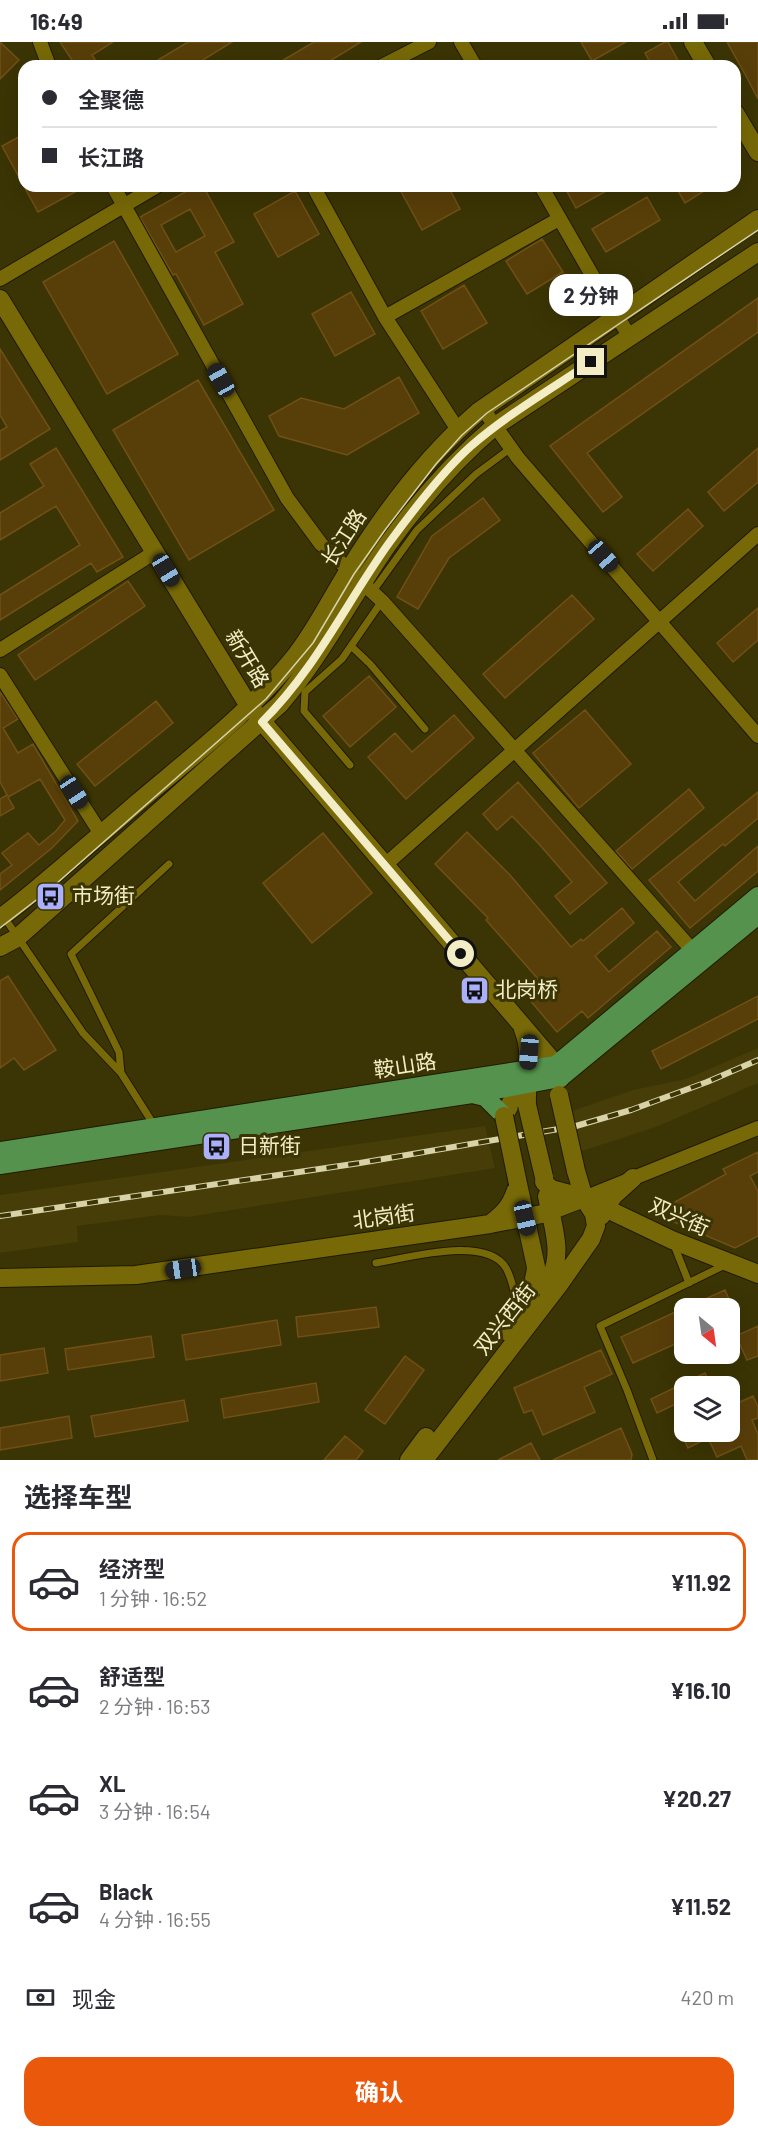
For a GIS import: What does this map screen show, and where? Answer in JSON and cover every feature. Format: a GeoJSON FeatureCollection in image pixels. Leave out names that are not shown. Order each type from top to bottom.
{"type":"FeatureCollection","features":[{"type":"Feature","properties":{"kind":"main road"},"geometry":{"type":"LineString","coordinates":[[693,42],[704,60]]}},
{"type":"Feature","properties":{"kind":"main road"},"geometry":{"type":"LineString","coordinates":[[741,123],[758,152]]}},
{"type":"Feature","properties":{"kind":"main road","name":"长江路"},"geometry":{"type":"LineString","coordinates":[[2,916],[249,706],[295,657],[349,569],[396,502],[458,430],[483,409],[758,219]]}},
{"type":"Feature","properties":{"kind":"main road","name":"长江路"},"geometry":{"type":"LineString","coordinates":[[0,947],[17,938],[211,764],[262,722],[295,687],[373,591],[388,544],[469,448],[495,426],[758,252]]}},
{"type":"Feature","properties":{"kind":"main road","name":"新开路"},"geometry":{"type":"LineString","coordinates":[[0,298],[249,706],[521,1024],[558,1079]]}},
{"type":"Feature","properties":{"kind":"main road","name":"鞍山路"},"geometry":{"type":"LineString","coordinates":[[0,1152],[156,1127],[527,1078],[558,1079],[693,951],[758,896]]}},
{"type":"Feature","properties":{"kind":"main road"},"geometry":{"type":"LineString","coordinates":[[596,1226],[594,1214],[584,1198],[576,1171],[558,1079],[758,915]]}},
{"type":"Feature","properties":{"kind":"main road"},"geometry":{"type":"LineString","coordinates":[[521,1024],[528,1042],[527,1105],[557,1246],[564,1263],[558,1286]]}},
{"type":"Feature","properties":{"kind":"main road"},"geometry":{"type":"LineString","coordinates":[[504,1116],[527,1078]]}},
{"type":"Feature","properties":{"kind":"main road","name":"鞍山路"},"geometry":{"type":"LineString","coordinates":[[0,1165],[472,1094],[527,1078]]}},
{"type":"Feature","properties":{"kind":"main road"},"geometry":{"type":"LineString","coordinates":[[472,1094],[484,1097],[504,1116],[518,1184],[513,1202],[490,1224]]}},
{"type":"Feature","properties":{"kind":"main road","name":"双兴西街"},"geometry":{"type":"LineString","coordinates":[[424,1460],[558,1286],[591,1239],[613,1196],[633,1178]]}},
{"type":"Feature","properties":{"kind":"main road","name":"双兴街"},"geometry":{"type":"LineString","coordinates":[[544,1180],[551,1189],[584,1198],[672,1240],[758,1274]]}},
{"type":"Feature","properties":{"kind":"main road"},"geometry":{"type":"LineString","coordinates":[[518,1184],[527,1193],[549,1206]]}},
{"type":"Feature","properties":{"kind":"main road","name":"双兴西街"},"geometry":{"type":"LineString","coordinates":[[409,1460],[522,1313],[535,1279],[536,1267],[518,1184]]}},
{"type":"Feature","properties":{"kind":"main road","name":"北岗街"},"geometry":{"type":"LineString","coordinates":[[0,1278],[136,1275],[525,1218],[549,1206],[584,1198]]}},
{"type":"Feature","properties":{"kind":"main road"},"geometry":{"type":"LineString","coordinates":[[522,1313],[547,1285],[554,1272],[557,1264],[557,1246]]}},
{"type":"Feature","properties":{"kind":"street"},"geometry":{"type":"LineString","coordinates":[[40,42],[47,60]]}},
{"type":"Feature","properties":{"kind":"street"},"geometry":{"type":"LineString","coordinates":[[394,60],[429,42]]}},
{"type":"Feature","properties":{"kind":"street"},"geometry":{"type":"LineString","coordinates":[[462,42],[472,60]]}},
{"type":"Feature","properties":{"kind":"street"},"geometry":{"type":"LineString","coordinates":[[117,192],[287,498],[321,544],[373,591],[693,951]]}},
{"type":"Feature","properties":{"kind":"street"},"geometry":{"type":"LineString","coordinates":[[0,279],[146,192]]}},
{"type":"Feature","properties":{"kind":"street"},"geometry":{"type":"LineString","coordinates":[[316,192],[385,316],[458,430]]}},
{"type":"Feature","properties":{"kind":"street"},"geometry":{"type":"LineString","coordinates":[[544,192],[616,317],[630,337]]}},
{"type":"Feature","properties":{"kind":"street"},"geometry":{"type":"LineString","coordinates":[[385,316],[559,219]]}},
{"type":"Feature","properties":{"kind":"street"},"geometry":{"type":"LineString","coordinates":[[483,409],[511,448],[758,736]]}},
{"type":"Feature","properties":{"kind":"street"},"geometry":{"type":"LineString","coordinates":[[385,865],[758,534]]}},
{"type":"Feature","properties":{"kind":"street"},"geometry":{"type":"LineString","coordinates":[[0,650],[155,552]]}},
{"type":"Feature","properties":{"kind":"street"},"geometry":{"type":"LineString","coordinates":[[0,675],[101,834]]}},
{"type":"Feature","properties":{"kind":"street","name":"北岗街"},"geometry":{"type":"LineString","coordinates":[[584,1198],[758,1128]]}},
{"type":"Feature","properties":{"kind":"lane"},"geometry":{"type":"LineString","coordinates":[[350,765],[304,711],[305,692],[342,659],[351,646],[373,591],[417,530],[476,474],[511,448]]}},
{"type":"Feature","properties":{"kind":"lane"},"geometry":{"type":"LineString","coordinates":[[351,646],[370,664],[424,729]]}},
{"type":"Feature","properties":{"kind":"lane"},"geometry":{"type":"LineString","coordinates":[[121,1073],[119,1052],[71,954],[169,864]]}},
{"type":"Feature","properties":{"kind":"lane"},"geometry":{"type":"LineString","coordinates":[[2,916],[82,1033],[121,1073],[156,1127]]}},
{"type":"Feature","properties":{"kind":"lane"},"geometry":{"type":"LineString","coordinates":[[672,1240],[689,1283]]}},
{"type":"Feature","properties":{"kind":"lane"},"geometry":{"type":"LineString","coordinates":[[376,1263],[461,1250],[477,1250],[490,1255],[506,1267],[513,1294],[522,1313]]}},
{"type":"Feature","properties":{"kind":"lane"},"geometry":{"type":"LineString","coordinates":[[653,1460],[600,1326],[729,1263]]}},
{"type":"Feature","properties":{"kind":"shaded area"},"geometry":{"type":"Polygon","coordinates":[[[758,1048],[758,1083],[656,1127],[579,1152],[569,1112],[633,1090],[686,1079],[758,1048]]]}},
{"type":"Feature","properties":{"kind":"shaded area"},"geometry":{"type":"Polygon","coordinates":[[[485,1126],[495,1168],[188,1217],[160,1215],[77,1226],[78,1242],[0,1253],[0,1195],[485,1126]]]}},
{"type":"Feature","properties":{"kind":"building"},"geometry":{"type":"Polygon","coordinates":[[[0,42],[19,60],[0,79],[0,42]]]}},
{"type":"Feature","properties":{"kind":"building"},"geometry":{"type":"Polygon","coordinates":[[[60,42],[113,42],[92,55],[95,60],[72,60],[60,42]]]}},
{"type":"Feature","properties":{"kind":"building"},"geometry":{"type":"Polygon","coordinates":[[[188,42],[232,42],[203,60],[158,60],[188,42]]]}},
{"type":"Feature","properties":{"kind":"building"},"geometry":{"type":"Polygon","coordinates":[[[314,42],[361,42],[331,60],[283,60],[314,42]]]}},
{"type":"Feature","properties":{"kind":"building"},"geometry":{"type":"Polygon","coordinates":[[[581,42],[626,42],[594,60],[591,60],[581,42]]]}},
{"type":"Feature","properties":{"kind":"building"},"geometry":{"type":"Polygon","coordinates":[[[668,42],[678,60],[649,60],[645,53],[668,42]]]}},
{"type":"Feature","properties":{"kind":"building"},"geometry":{"type":"Polygon","coordinates":[[[727,42],[758,42],[758,99],[741,67],[741,60],[737,60],[727,42]]]}},
{"type":"Feature","properties":{"kind":"building"},"geometry":{"type":"Polygon","coordinates":[[[18,137],[18,175],[2,146],[18,137]]]}},
{"type":"Feature","properties":{"kind":"building"},"geometry":{"type":"Polygon","coordinates":[[[27,192],[75,192],[38,212],[27,192]]]}},
{"type":"Feature","properties":{"kind":"building"},"geometry":{"type":"Polygon","coordinates":[[[185,192],[206,192],[234,242],[215,252],[243,304],[204,325],[176,274],[173,275],[140,217],[185,192]],[[190,209],[161,225],[176,252],[205,236],[190,209]]]}},
{"type":"Feature","properties":{"kind":"building"},"geometry":{"type":"Polygon","coordinates":[[[296,192],[319,234],[278,257],[254,214],[296,192]]]}},
{"type":"Feature","properties":{"kind":"building"},"geometry":{"type":"Polygon","coordinates":[[[401,192],[451,192],[460,209],[422,230],[401,192]]]}},
{"type":"Feature","properties":{"kind":"building"},"geometry":{"type":"Polygon","coordinates":[[[567,192],[604,192],[576,208],[567,192]]]}},
{"type":"Feature","properties":{"kind":"building"},"geometry":{"type":"Polygon","coordinates":[[[679,192],[702,192],[685,203],[679,192]]]}},
{"type":"Feature","properties":{"kind":"building"},"geometry":{"type":"Polygon","coordinates":[[[647,197],[660,220],[606,252],[592,229],[647,197]]]}},
{"type":"Feature","properties":{"kind":"building"},"geometry":{"type":"Polygon","coordinates":[[[542,239],[563,272],[527,294],[506,261],[542,239]]]}},
{"type":"Feature","properties":{"kind":"building"},"geometry":{"type":"Polygon","coordinates":[[[114,241],[178,354],[107,394],[43,282],[114,241]]]}},
{"type":"Feature","properties":{"kind":"building"},"geometry":{"type":"Polygon","coordinates":[[[464,285],[487,323],[443,349],[421,311],[464,285]]]}},
{"type":"Feature","properties":{"kind":"building"},"geometry":{"type":"Polygon","coordinates":[[[351,292],[375,334],[335,356],[312,314],[351,292]]]}},
{"type":"Feature","properties":{"kind":"building"},"geometry":{"type":"Polygon","coordinates":[[[758,298],[758,332],[587,453],[622,497],[603,512],[550,446],[758,298]]]}},
{"type":"Feature","properties":{"kind":"building"},"geometry":{"type":"Polygon","coordinates":[[[0,349],[50,429],[0,460],[0,431],[7,427],[0,415],[0,349]]]}},
{"type":"Feature","properties":{"kind":"building"},"geometry":{"type":"Polygon","coordinates":[[[399,377],[419,413],[347,455],[279,436],[269,416],[301,398],[344,409],[399,377]]]}},
{"type":"Feature","properties":{"kind":"building"},"geometry":{"type":"Polygon","coordinates":[[[198,380],[274,510],[189,560],[113,430],[198,380]]]}},
{"type":"Feature","properties":{"kind":"building"},"geometry":{"type":"Polygon","coordinates":[[[56,448],[123,557],[97,572],[91,563],[0,620],[0,595],[80,545],[56,506],[0,540],[0,513],[44,486],[30,464],[56,448]]]}},
{"type":"Feature","properties":{"kind":"building"},"geometry":{"type":"Polygon","coordinates":[[[758,448],[758,482],[724,511],[708,492],[758,448]]]}},
{"type":"Feature","properties":{"kind":"building"},"geometry":{"type":"Polygon","coordinates":[[[483,498],[500,520],[449,558],[418,609],[397,597],[432,536],[483,498]]]}},
{"type":"Feature","properties":{"kind":"building"},"geometry":{"type":"Polygon","coordinates":[[[688,509],[703,526],[653,571],[637,554],[688,509]]]}},
{"type":"Feature","properties":{"kind":"building"},"geometry":{"type":"Polygon","coordinates":[[[128,581],[145,606],[35,680],[18,655],[128,581]]]}},
{"type":"Feature","properties":{"kind":"building"},"geometry":{"type":"Polygon","coordinates":[[[572,595],[594,619],[505,698],[483,674],[572,595]]]}},
{"type":"Feature","properties":{"kind":"building"},"geometry":{"type":"Polygon","coordinates":[[[758,608],[758,640],[733,662],[717,643],[758,608]]]}},
{"type":"Feature","properties":{"kind":"building"},"geometry":{"type":"Polygon","coordinates":[[[369,676],[396,707],[350,747],[323,716],[369,676]]]}},
{"type":"Feature","properties":{"kind":"building"},"geometry":{"type":"Polygon","coordinates":[[[0,692],[18,719],[3,728],[18,753],[33,744],[78,821],[52,848],[0,890],[0,874],[12,865],[2,853],[28,833],[39,845],[65,820],[40,779],[8,797],[14,808],[0,816],[0,799],[7,795],[0,782],[0,692]]]}},
{"type":"Feature","properties":{"kind":"building"},"geometry":{"type":"Polygon","coordinates":[[[156,701],[173,723],[95,786],[77,764],[156,701]]]}},
{"type":"Feature","properties":{"kind":"building"},"geometry":{"type":"Polygon","coordinates":[[[585,710],[631,764],[579,808],[533,753],[585,710]]]}},
{"type":"Feature","properties":{"kind":"building"},"geometry":{"type":"Polygon","coordinates":[[[454,715],[474,738],[406,799],[368,757],[395,733],[412,752],[454,715]]]}},
{"type":"Feature","properties":{"kind":"building"},"geometry":{"type":"Polygon","coordinates":[[[518,782],[607,883],[570,914],[555,896],[572,882],[539,844],[512,816],[497,830],[483,814],[518,782]]]}},
{"type":"Feature","properties":{"kind":"building"},"geometry":{"type":"Polygon","coordinates":[[[689,789],[704,808],[632,869],[616,851],[689,789]]]}},
{"type":"Feature","properties":{"kind":"building"},"geometry":{"type":"Polygon","coordinates":[[[758,792],[758,818],[678,882],[695,901],[758,846],[758,871],[690,928],[649,880],[758,792]]]}},
{"type":"Feature","properties":{"kind":"building"},"geometry":{"type":"Polygon","coordinates":[[[467,832],[510,875],[571,947],[581,939],[583,941],[622,908],[634,923],[595,956],[609,972],[657,931],[671,947],[588,1018],[582,1011],[557,1032],[523,992],[538,979],[486,920],[488,918],[435,864],[467,832]]]}},
{"type":"Feature","properties":{"kind":"building"},"geometry":{"type":"Polygon","coordinates":[[[323,833],[372,893],[312,943],[263,883],[323,833]]]}},
{"type":"Feature","properties":{"kind":"building"},"geometry":{"type":"Polygon","coordinates":[[[8,976],[56,1050],[24,1070],[14,1058],[0,1068],[0,981],[8,976]]]}},
{"type":"Feature","properties":{"kind":"building"},"geometry":{"type":"Polygon","coordinates":[[[758,996],[758,1019],[661,1069],[652,1051],[758,996]]]}},
{"type":"Feature","properties":{"kind":"building"},"geometry":{"type":"Polygon","coordinates":[[[758,1152],[758,1172],[750,1176],[758,1191],[758,1236],[735,1248],[672,1221],[675,1202],[726,1174],[723,1169],[758,1152]]]}},
{"type":"Feature","properties":{"kind":"building"},"geometry":{"type":"Polygon","coordinates":[[[725,1290],[729,1298],[707,1298],[725,1290]]]}},
{"type":"Feature","properties":{"kind":"building"},"geometry":{"type":"Polygon","coordinates":[[[376,1307],[379,1327],[298,1337],[296,1317],[376,1307]]]}},
{"type":"Feature","properties":{"kind":"building"},"geometry":{"type":"Polygon","coordinates":[[[674,1313],[674,1345],[633,1363],[621,1337],[674,1313]]]}},
{"type":"Feature","properties":{"kind":"building"},"geometry":{"type":"Polygon","coordinates":[[[277,1320],[281,1345],[186,1360],[182,1335],[277,1320]]]}},
{"type":"Feature","properties":{"kind":"building"},"geometry":{"type":"Polygon","coordinates":[[[758,1326],[758,1356],[747,1360],[740,1345],[740,1334],[758,1326]]]}},
{"type":"Feature","properties":{"kind":"building"},"geometry":{"type":"Polygon","coordinates":[[[151,1336],[154,1357],[68,1370],[65,1349],[151,1336]]]}},
{"type":"Feature","properties":{"kind":"building"},"geometry":{"type":"Polygon","coordinates":[[[44,1348],[48,1373],[0,1381],[0,1355],[44,1348]]]}},
{"type":"Feature","properties":{"kind":"building"},"geometry":{"type":"Polygon","coordinates":[[[601,1350],[612,1374],[584,1387],[595,1412],[543,1435],[532,1410],[524,1413],[514,1388],[601,1350]]]}},
{"type":"Feature","properties":{"kind":"building"},"geometry":{"type":"Polygon","coordinates":[[[405,1356],[424,1370],[385,1424],[365,1410],[405,1356]]]}},
{"type":"Feature","properties":{"kind":"building"},"geometry":{"type":"Polygon","coordinates":[[[316,1383],[319,1402],[224,1418],[221,1399],[316,1383]]]}},
{"type":"Feature","properties":{"kind":"building"},"geometry":{"type":"Polygon","coordinates":[[[674,1388],[674,1405],[657,1413],[651,1399],[674,1388]]]}},
{"type":"Feature","properties":{"kind":"building"},"geometry":{"type":"Polygon","coordinates":[[[753,1396],[758,1407],[758,1418],[752,1420],[758,1434],[758,1460],[747,1460],[741,1446],[717,1457],[710,1442],[740,1442],[740,1402],[753,1396]]]}},
{"type":"Feature","properties":{"kind":"building"},"geometry":{"type":"Polygon","coordinates":[[[184,1400],[188,1421],[95,1437],[91,1416],[184,1400]]]}},
{"type":"Feature","properties":{"kind":"building"},"geometry":{"type":"Polygon","coordinates":[[[69,1416],[72,1438],[0,1450],[0,1428],[69,1416]]]}},
{"type":"Feature","properties":{"kind":"building"},"geometry":{"type":"Polygon","coordinates":[[[621,1428],[632,1454],[631,1460],[553,1460],[621,1428]]]}},
{"type":"Feature","properties":{"kind":"building"},"geometry":{"type":"Polygon","coordinates":[[[345,1436],[363,1451],[356,1460],[324,1460],[345,1436]]]}},
{"type":"Feature","properties":{"kind":"building"},"geometry":{"type":"Polygon","coordinates":[[[685,1442],[700,1442],[688,1448],[685,1442]]]}},
{"type":"Feature","properties":{"kind":"building"},"geometry":{"type":"Polygon","coordinates":[[[531,1443],[540,1460],[498,1460],[531,1443]]]}},
{"type":"Feature","properties":{"kind":"tram line"},"geometry":{"type":"LineString","coordinates":[[0,928],[48,891],[266,699],[313,643],[354,574],[385,530],[436,464],[462,435],[487,413],[758,230]]}},
{"type":"Feature","properties":{"kind":"railway"},"geometry":{"type":"LineString","coordinates":[[0,1216],[360,1163],[576,1126],[631,1110],[758,1060]]}},
{"type":"Feature","properties":{"kind":"place","name":"市场街"},"geometry":{"type":"Point","coordinates":[51,896]}},
{"type":"Feature","properties":{"kind":"place","name":"北岗桥"},"geometry":{"type":"Point","coordinates":[474,990]}},
{"type":"Feature","properties":{"kind":"place","name":"日新街"},"geometry":{"type":"Point","coordinates":[217,1146]}},
{"type":"Feature","properties":{"kind":"route"},"geometry":{"type":"LineString","coordinates":[[461,954],[262,722],[295,687],[388,544],[469,448],[495,426],[591,362]]}}]}
